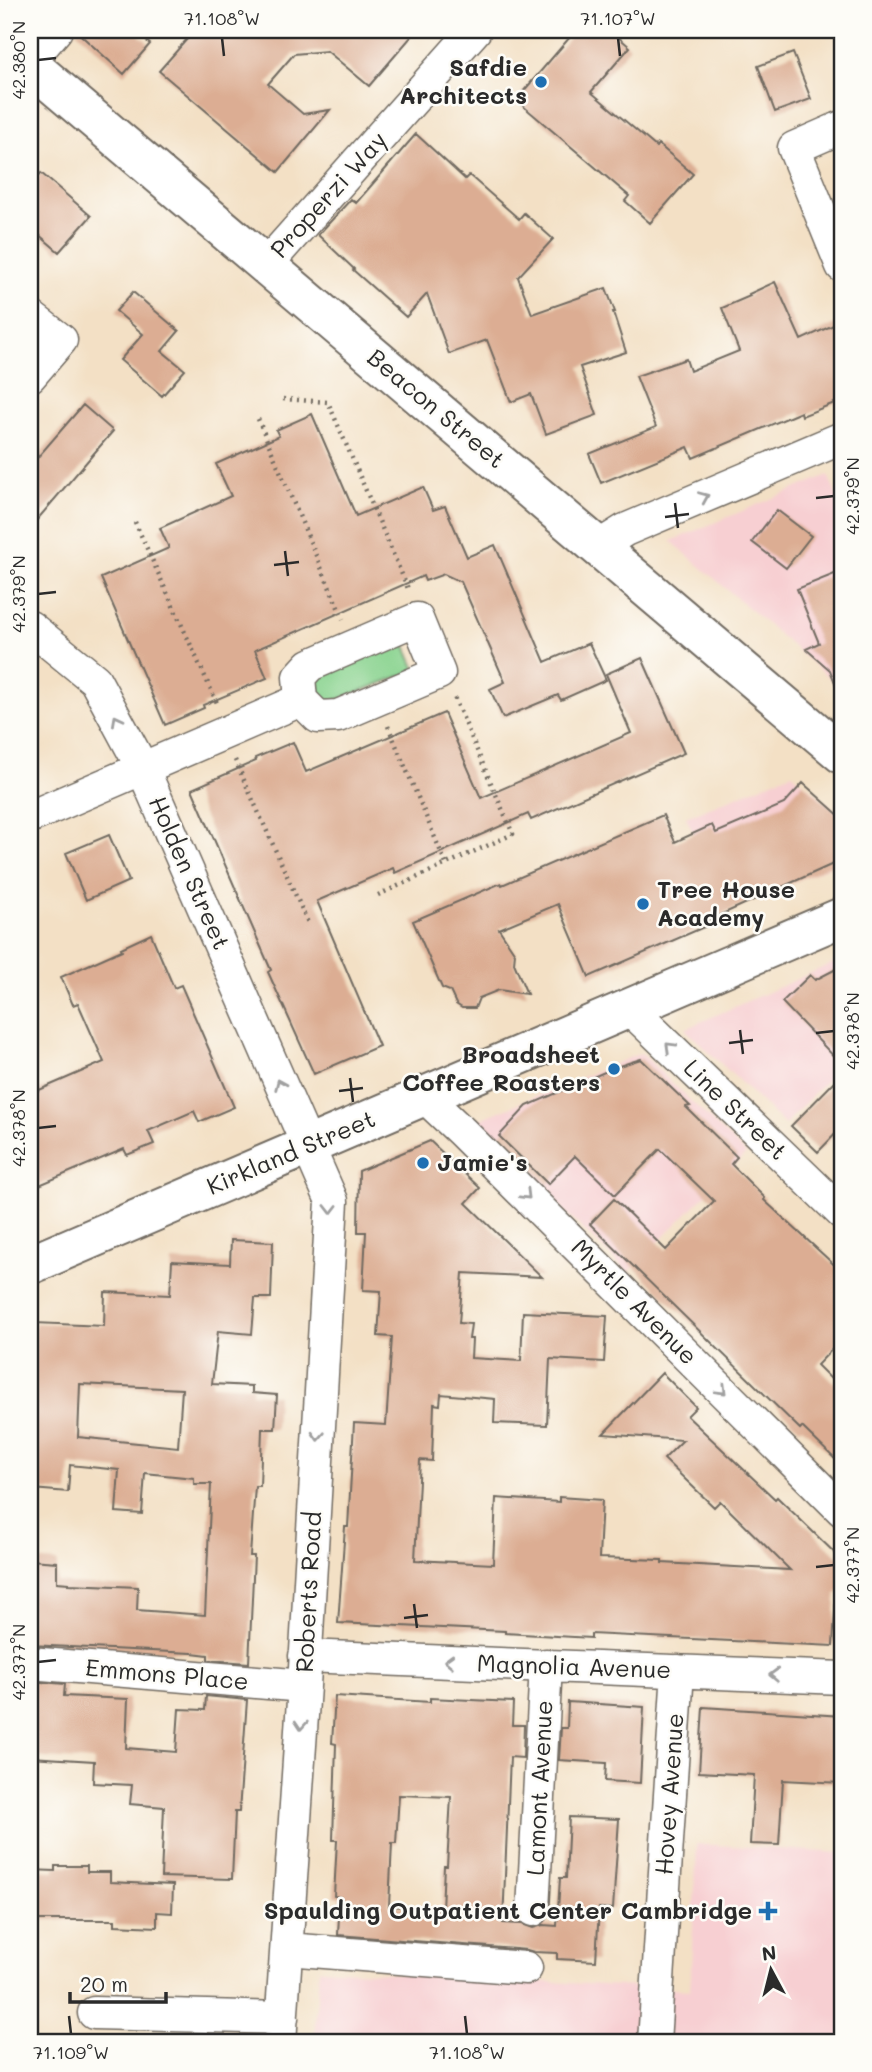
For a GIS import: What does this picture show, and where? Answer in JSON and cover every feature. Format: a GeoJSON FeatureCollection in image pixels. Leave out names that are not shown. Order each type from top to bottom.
{"type":"FeatureCollection","features":[{"type":"Feature","properties":{"kind":"main road","name":"Beacon Street"},"geometry":{"type":"LineString","coordinates":[[30,63],[842,754]]}},
{"type":"Feature","properties":{"kind":"main road","name":"Kirkland Street"},"geometry":{"type":"LineString","coordinates":[[30,1265],[842,917]]}},
{"type":"Feature","properties":{"kind":"street"},"geometry":{"type":"LineString","coordinates":[[30,63],[56,30]]}},
{"type":"Feature","properties":{"kind":"street","name":"Properzi Way"},"geometry":{"type":"LineString","coordinates":[[266,265],[475,30]]}},
{"type":"Feature","properties":{"kind":"street"},"geometry":{"type":"LineString","coordinates":[[842,127],[794,148],[842,266]]}},
{"type":"Feature","properties":{"kind":"street"},"geometry":{"type":"LineString","coordinates":[[30,316],[61,340],[30,376]]}},
{"type":"Feature","properties":{"kind":"street"},"geometry":{"type":"LineString","coordinates":[[598,547],[625,530],[842,438]]}},
{"type":"Feature","properties":{"kind":"street"},"geometry":{"type":"LineString","coordinates":[[417,619],[439,673],[338,716],[318,717],[301,700],[299,677],[310,665],[417,619]]}},
{"type":"Feature","properties":{"kind":"street","name":"Holden Street"},"geometry":{"type":"LineString","coordinates":[[30,627],[95,680],[143,769],[307,1146]]}},
{"type":"Feature","properties":{"kind":"street"},"geometry":{"type":"LineString","coordinates":[[30,817],[143,769],[222,722],[301,700]]}},
{"type":"Feature","properties":{"kind":"street","name":"Line Street"},"geometry":{"type":"LineString","coordinates":[[629,1008],[842,1213]]}},
{"type":"Feature","properties":{"kind":"street","name":"Myrtle Avenue"},"geometry":{"type":"LineString","coordinates":[[424,1096],[842,1510]]}},
{"type":"Feature","properties":{"kind":"street","name":"Roberts Road"},"geometry":{"type":"LineString","coordinates":[[281,2030],[332,1200],[307,1146]]}},
{"type":"Feature","properties":{"kind":"street","name":"Emmons Place"},"geometry":{"type":"LineString","coordinates":[[30,1663],[304,1671]]}},
{"type":"Feature","properties":{"kind":"street","name":"Magnolia Avenue"},"geometry":{"type":"LineString","coordinates":[[304,1671],[546,1665],[842,1678]]}},
{"type":"Feature","properties":{"kind":"street","name":"Lamont Avenue"},"geometry":{"type":"LineString","coordinates":[[533,1910],[546,1665]]}},
{"type":"Feature","properties":{"kind":"street","name":"Hovey Avenue"},"geometry":{"type":"LineString","coordinates":[[654,2042],[678,1671]]}},
{"type":"Feature","properties":{"kind":"street"},"geometry":{"type":"LineString","coordinates":[[287,1949],[526,1969]]}},
{"type":"Feature","properties":{"kind":"street"},"geometry":{"type":"LineString","coordinates":[[94,2014],[281,2030]]}},
{"type":"Feature","properties":{"kind":"path"},"geometry":{"type":"LineString","coordinates":[[283,399],[328,402],[411,595],[417,619]]}},
{"type":"Feature","properties":{"kind":"path"},"geometry":{"type":"LineString","coordinates":[[258,419],[355,645]]}},
{"type":"Feature","properties":{"kind":"path"},"geometry":{"type":"LineString","coordinates":[[135,522],[310,925]]}},
{"type":"Feature","properties":{"kind":"path"},"geometry":{"type":"LineString","coordinates":[[378,895],[513,834],[456,701],[439,673]]}},
{"type":"Feature","properties":{"kind":"path"},"geometry":{"type":"LineString","coordinates":[[377,700],[446,864]]}},
{"type":"Feature","properties":{"kind":"shaded area"},"geometry":{"type":"Polygon","coordinates":[[[828,475],[842,509],[842,689],[671,541],[828,475]]]}},
{"type":"Feature","properties":{"kind":"shaded area"},"geometry":{"type":"Polygon","coordinates":[[[792,773],[842,816],[842,861],[730,910],[686,817],[792,773]]]}},
{"type":"Feature","properties":{"kind":"shaded area"},"geometry":{"type":"Polygon","coordinates":[[[842,959],[842,1063],[785,1125],[685,1029],[842,959]]]}},
{"type":"Feature","properties":{"kind":"shaded area"},"geometry":{"type":"Polygon","coordinates":[[[641,1053],[746,1154],[628,1273],[478,1127],[473,1116],[478,1120],[641,1053]]]}},
{"type":"Feature","properties":{"kind":"shaded area","name":"Spaulding Outpatient Center Cambridge"},"geometry":{"type":"Polygon","coordinates":[[[697,1844],[842,1853],[842,2042],[314,2042],[319,1969],[690,1990],[697,1844]]]}},
{"type":"Feature","properties":{"kind":"green space"},"geometry":{"type":"Polygon","coordinates":[[[401,634],[416,670],[324,705],[309,681],[401,634]]]}},
{"type":"Feature","properties":{"kind":"building"},"geometry":{"type":"Polygon","coordinates":[[[75,30],[133,30],[150,44],[124,74],[75,30]]]}},
{"type":"Feature","properties":{"kind":"building"},"geometry":{"type":"Polygon","coordinates":[[[195,30],[417,30],[369,86],[327,51],[294,54],[268,84],[303,114],[330,110],[278,172],[159,71],[195,30]]]}},
{"type":"Feature","properties":{"kind":"building"},"geometry":{"type":"Polygon","coordinates":[[[576,30],[610,30],[630,47],[591,92],[656,147],[658,144],[693,174],[650,223],[625,201],[629,196],[516,100],[576,30]]]}},
{"type":"Feature","properties":{"kind":"building"},"geometry":{"type":"Polygon","coordinates":[[[793,53],[811,99],[775,112],[758,66],[793,53]]]}},
{"type":"Feature","properties":{"kind":"building"},"geometry":{"type":"Polygon","coordinates":[[[416,134],[465,179],[469,175],[519,219],[524,213],[553,239],[518,277],[532,314],[606,288],[626,352],[580,367],[597,415],[546,434],[531,394],[511,402],[487,340],[449,354],[427,294],[406,317],[318,235],[351,199],[356,203],[416,134]]]}},
{"type":"Feature","properties":{"kind":"building"},"geometry":{"type":"Polygon","coordinates":[[[41,173],[91,216],[59,252],[30,227],[30,186],[41,173]]]}},
{"type":"Feature","properties":{"kind":"building"},"geometry":{"type":"Polygon","coordinates":[[[775,282],[801,340],[842,321],[842,400],[802,416],[801,412],[693,458],[688,447],[601,483],[589,454],[656,427],[636,376],[686,359],[690,371],[739,351],[722,308],[775,282]]]}},
{"type":"Feature","properties":{"kind":"building"},"geometry":{"type":"Polygon","coordinates":[[[133,292],[179,331],[162,351],[185,370],[162,396],[120,360],[143,334],[116,311],[133,292]]]}},
{"type":"Feature","properties":{"kind":"building"},"geometry":{"type":"Polygon","coordinates":[[[83,405],[113,431],[30,528],[30,466],[83,405]]]}},
{"type":"Feature","properties":{"kind":"building"},"geometry":{"type":"Polygon","coordinates":[[[312,414],[356,516],[423,487],[433,510],[445,506],[467,557],[495,545],[545,662],[589,643],[606,680],[561,700],[558,695],[503,718],[490,689],[505,682],[461,582],[444,574],[425,581],[423,576],[255,650],[267,678],[203,705],[204,708],[165,725],[101,578],[169,548],[160,528],[231,496],[216,464],[279,436],[276,430],[312,414]]]}},
{"type":"Feature","properties":{"kind":"building"},"geometry":{"type":"Polygon","coordinates":[[[777,510],[811,536],[786,568],[752,542],[777,510]]]}},
{"type":"Feature","properties":{"kind":"building"},"geometry":{"type":"Polygon","coordinates":[[[842,571],[841,698],[830,670],[806,649],[819,643],[797,589],[842,571]]]}},
{"type":"Feature","properties":{"kind":"building"},"geometry":{"type":"Polygon","coordinates":[[[642,658],[684,753],[531,820],[528,814],[395,873],[393,868],[317,901],[379,1046],[314,1074],[268,972],[271,970],[192,789],[293,742],[306,772],[444,713],[481,798],[631,733],[606,674],[642,658]]]}},
{"type":"Feature","properties":{"kind":"building"},"geometry":{"type":"Polygon","coordinates":[[[803,783],[842,818],[842,860],[709,920],[711,924],[589,977],[558,904],[499,929],[515,953],[514,963],[527,994],[499,990],[479,998],[475,1008],[462,1008],[456,1004],[450,991],[442,988],[413,921],[663,815],[675,842],[712,825],[716,833],[784,804],[803,783]]]}},
{"type":"Feature","properties":{"kind":"building"},"geometry":{"type":"Polygon","coordinates":[[[109,835],[129,881],[86,900],[66,853],[109,835]]]}},
{"type":"Feature","properties":{"kind":"building"},"geometry":{"type":"Polygon","coordinates":[[[151,934],[174,988],[181,985],[234,1107],[199,1122],[194,1111],[148,1131],[154,1144],[127,1155],[124,1149],[30,1189],[30,1094],[104,1062],[78,1003],[73,1005],[61,977],[151,934]]]}},
{"type":"Feature","properties":{"kind":"building"},"geometry":{"type":"Polygon","coordinates":[[[842,966],[842,1065],[782,1002],[810,975],[815,980],[842,966]]]}},
{"type":"Feature","properties":{"kind":"building"},"geometry":{"type":"Polygon","coordinates":[[[641,1059],[690,1106],[686,1107],[737,1157],[731,1164],[764,1200],[842,1272],[842,1339],[817,1365],[842,1390],[842,1466],[802,1427],[800,1429],[590,1224],[614,1199],[666,1250],[714,1201],[660,1149],[615,1195],[575,1156],[548,1184],[499,1136],[527,1106],[616,1067],[641,1059]]]}},
{"type":"Feature","properties":{"kind":"building"},"geometry":{"type":"Polygon","coordinates":[[[842,1074],[842,1127],[818,1152],[791,1126],[842,1074]]]}},
{"type":"Feature","properties":{"kind":"building"},"geometry":{"type":"Polygon","coordinates":[[[430,1141],[480,1188],[466,1203],[542,1277],[463,1273],[459,1323],[471,1324],[471,1358],[521,1361],[523,1312],[607,1316],[604,1362],[550,1359],[547,1425],[494,1423],[495,1399],[441,1394],[440,1405],[434,1404],[432,1461],[420,1460],[415,1560],[493,1564],[496,1498],[559,1502],[559,1497],[602,1500],[599,1558],[790,1570],[720,1501],[714,1507],[664,1459],[683,1440],[603,1434],[662,1373],[696,1407],[687,1416],[842,1560],[842,1589],[836,1595],[833,1646],[591,1634],[591,1638],[338,1623],[345,1527],[348,1527],[354,1423],[386,1425],[392,1337],[378,1336],[381,1291],[363,1290],[366,1232],[358,1232],[359,1171],[430,1141]]]}},
{"type":"Feature","properties":{"kind":"building"},"geometry":{"type":"Polygon","coordinates":[[[231,1240],[273,1242],[271,1298],[255,1298],[252,1334],[218,1331],[212,1384],[252,1386],[252,1393],[277,1395],[275,1429],[262,1429],[260,1486],[255,1486],[250,1556],[254,1556],[249,1663],[208,1660],[208,1655],[192,1653],[30,1645],[30,1560],[57,1562],[57,1582],[138,1587],[137,1610],[205,1615],[211,1484],[194,1484],[194,1478],[145,1473],[142,1514],[116,1512],[119,1470],[70,1465],[68,1492],[32,1489],[35,1439],[30,1439],[30,1341],[34,1343],[35,1323],[104,1326],[105,1292],[170,1295],[172,1261],[230,1264],[231,1240]],[[80,1384],[78,1437],[178,1447],[182,1389],[80,1384]]]}},
{"type":"Feature","properties":{"kind":"building"},"geometry":{"type":"Polygon","coordinates":[[[30,1681],[65,1684],[64,1696],[128,1699],[126,1748],[176,1752],[179,1709],[205,1710],[206,1696],[247,1700],[239,1812],[235,1812],[232,1879],[161,1877],[164,1807],[130,1804],[132,1785],[93,1783],[94,1761],[30,1757],[30,1681]]]}},
{"type":"Feature","properties":{"kind":"building"},"geometry":{"type":"Polygon","coordinates":[[[335,1696],[430,1702],[430,1698],[513,1702],[512,1725],[524,1725],[523,1758],[510,1757],[503,1923],[522,1924],[533,1928],[543,1925],[557,1926],[560,1878],[566,1878],[569,1817],[619,1819],[613,1909],[599,1908],[596,1961],[557,1959],[557,1953],[338,1935],[340,1897],[334,1896],[337,1840],[333,1840],[336,1744],[332,1743],[335,1696]],[[399,1795],[396,1843],[392,1843],[389,1906],[442,1909],[451,1797],[399,1795]]]}},
{"type":"Feature","properties":{"kind":"building"},"geometry":{"type":"Polygon","coordinates":[[[568,1702],[644,1707],[640,1783],[605,1781],[606,1763],[559,1760],[561,1728],[567,1728],[568,1702]]]}},
{"type":"Feature","properties":{"kind":"building"},"geometry":{"type":"Polygon","coordinates":[[[703,1707],[842,1716],[842,1783],[783,1780],[779,1845],[750,1844],[754,1775],[699,1772],[703,1707]]]}},
{"type":"Feature","properties":{"kind":"building"},"geometry":{"type":"Polygon","coordinates":[[[55,1866],[87,1866],[87,1872],[110,1872],[110,1882],[173,1885],[172,1913],[157,1912],[157,1927],[115,1925],[115,1920],[30,1920],[30,1870],[55,1871],[55,1866]]]}},
{"type":"Feature","properties":{"kind":"place","name":"Safdie Architects"},"geometry":{"type":"Point","coordinates":[541,82]}},
{"type":"Feature","properties":{"kind":"place","name":"Tree House Academy"},"geometry":{"type":"Point","coordinates":[643,904]}},
{"type":"Feature","properties":{"kind":"place","name":"Broadsheet Coffee Roasters"},"geometry":{"type":"Point","coordinates":[614,1069]}},
{"type":"Feature","properties":{"kind":"place","name":"Jamie's"},"geometry":{"type":"Point","coordinates":[423,1163]}},
{"type":"Feature","properties":{"kind":"place","name":"Spaulding Outpatient Center Cambridge"},"geometry":{"type":"Point","coordinates":[768,1911]}}]}
